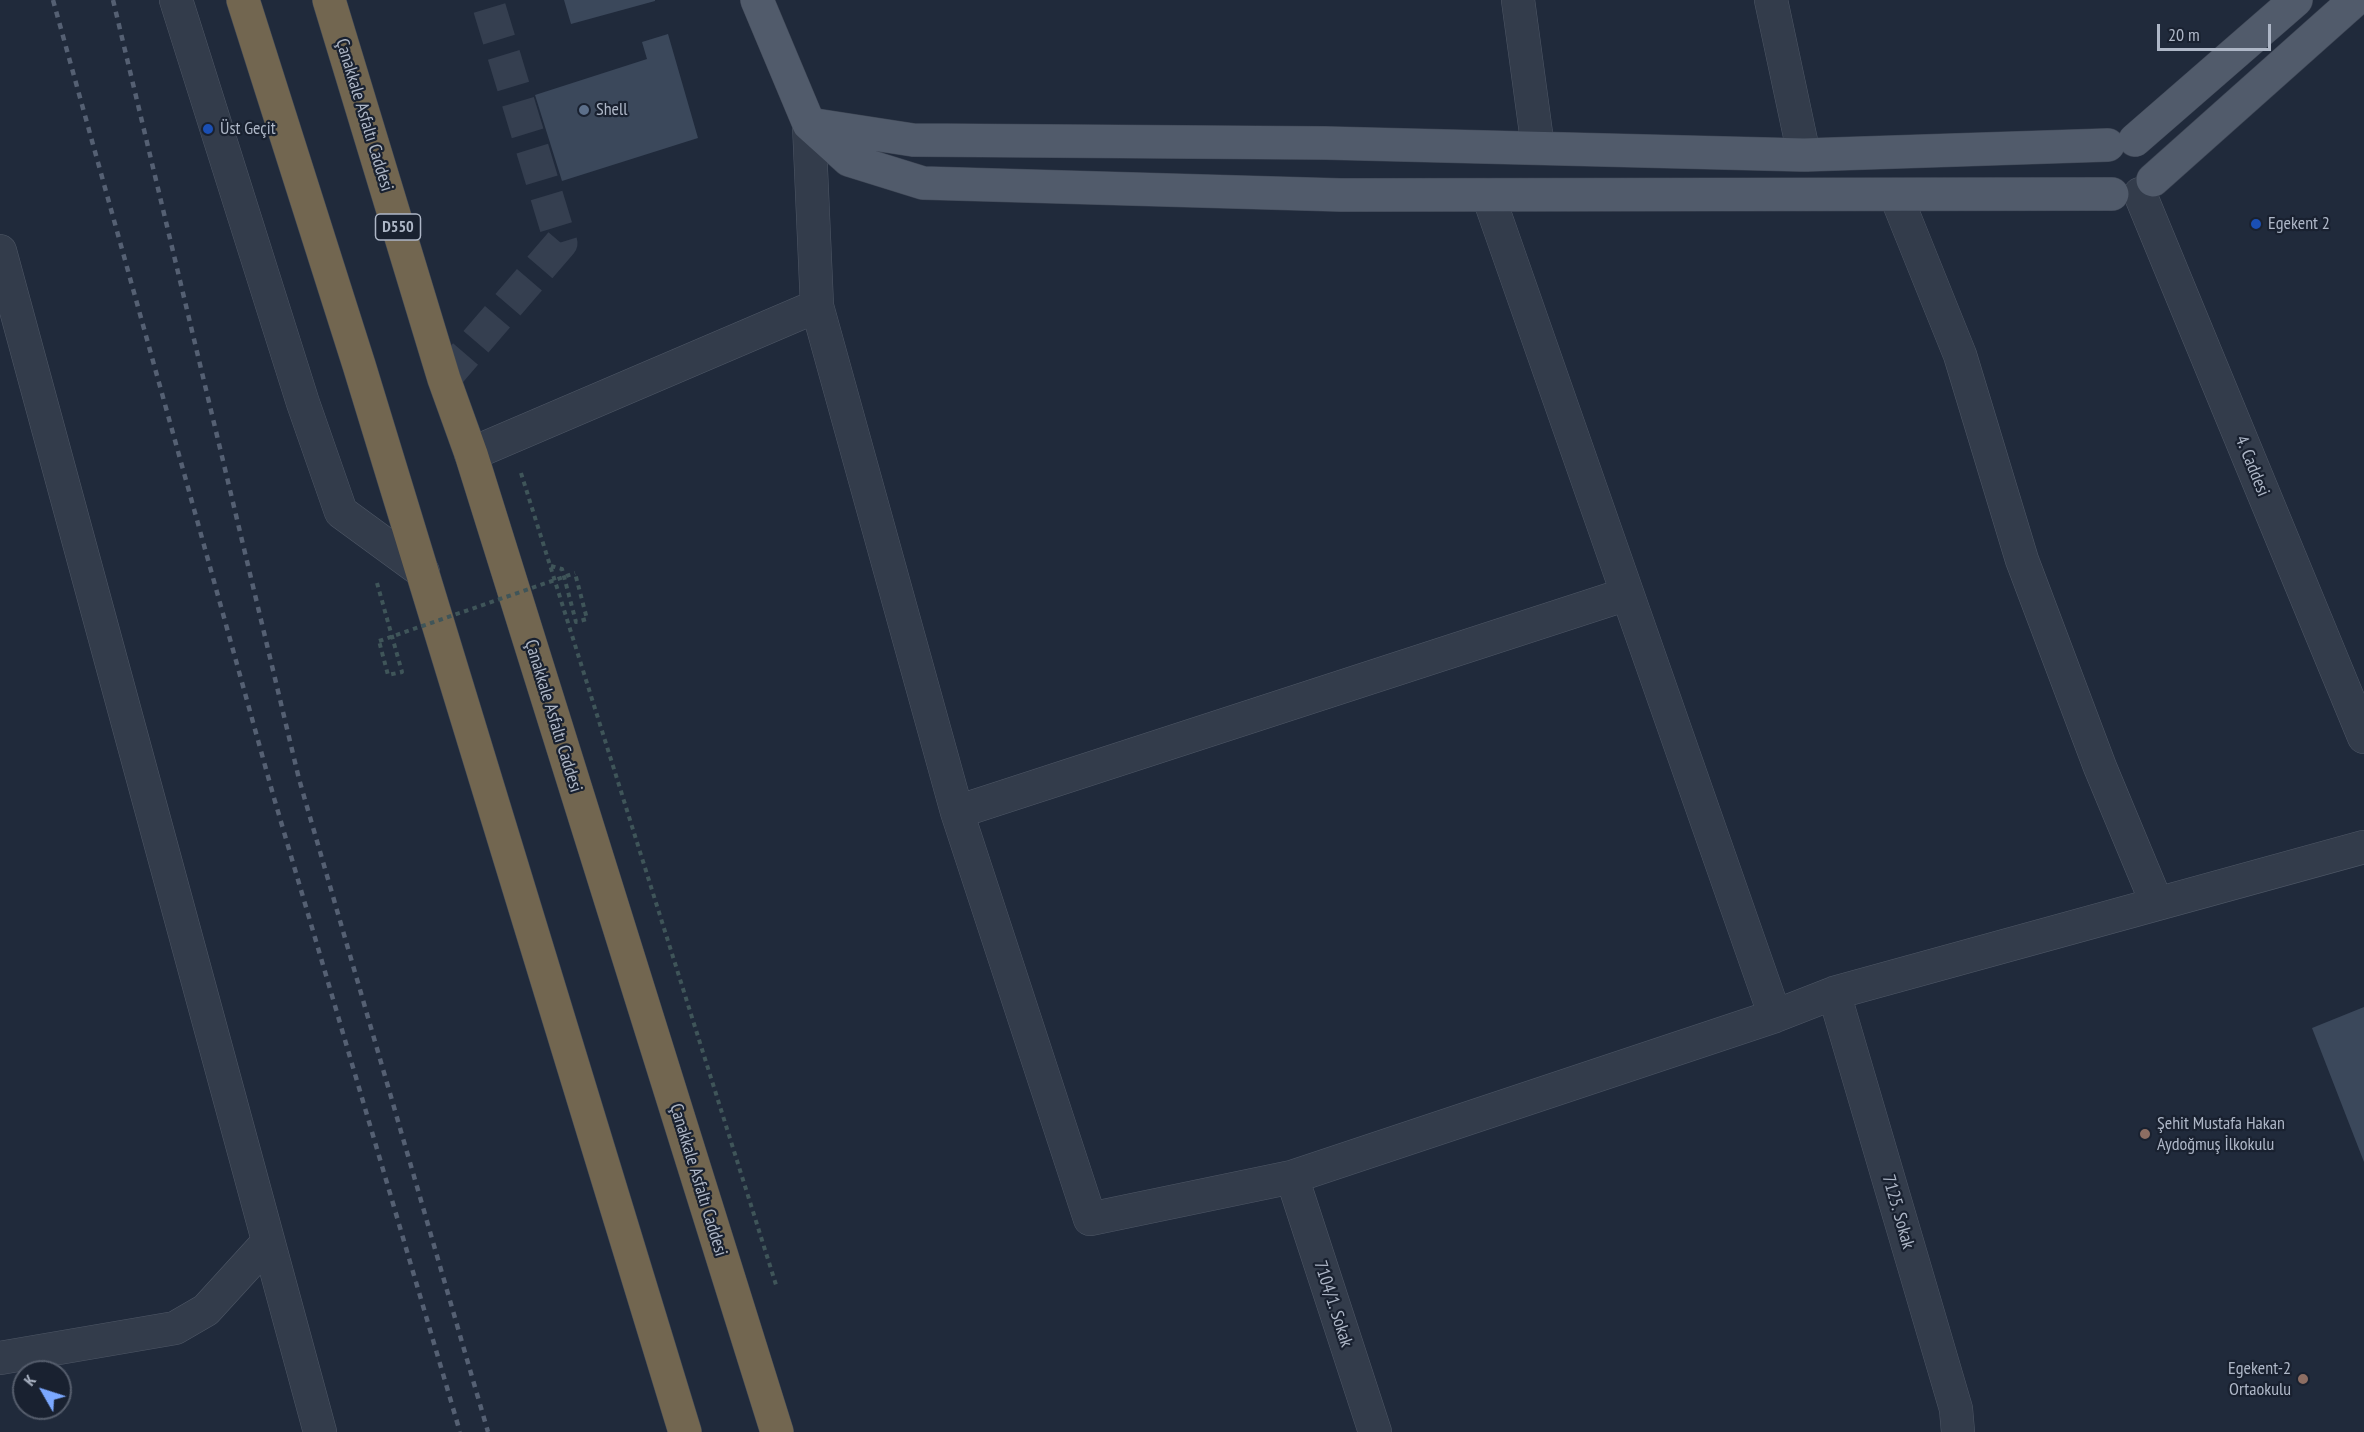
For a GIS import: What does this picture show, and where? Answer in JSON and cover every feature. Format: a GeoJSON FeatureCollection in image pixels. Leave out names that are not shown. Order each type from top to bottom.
{"type":"FeatureCollection","features":[{"type":"Feature","properties":{"kind":"highway"},"geometry":{"type":"LineString","coordinates":[[243,0],[423,572],[685,1432]]}},
{"type":"Feature","properties":{"kind":"highway","name":"Çanakkale Asfaltı Caddesi"},"geometry":{"type":"LineString","coordinates":[[329,0],[444,379],[471,454],[777,1432]]}},
{"type":"Feature","properties":{"kind":"main road"},"geometry":{"type":"LineString","coordinates":[[757,0],[809,124],[849,160],[923,183],[1341,195],[1896,196],[2135,189],[2355,0]]}},
{"type":"Feature","properties":{"kind":"main road"},"geometry":{"type":"LineString","coordinates":[[2135,189],[2099,180],[2097,160],[2122,143],[2296,0]]}},
{"type":"Feature","properties":{"kind":"main road"},"geometry":{"type":"LineString","coordinates":[[809,124],[913,140],[1325,143],[1804,155],[2122,143],[2144,145],[2154,161],[2155,171],[2135,189]]}},
{"type":"Feature","properties":{"kind":"street"},"geometry":{"type":"LineString","coordinates":[[176,0],[300,392],[341,512],[423,572]]}},
{"type":"Feature","properties":{"kind":"street"},"geometry":{"type":"LineString","coordinates":[[1518,0],[1538,147]]}},
{"type":"Feature","properties":{"kind":"street"},"geometry":{"type":"LineString","coordinates":[[1771,0],[1804,155]]}},
{"type":"Feature","properties":{"kind":"street"},"geometry":{"type":"LineString","coordinates":[[809,124],[817,306],[957,812],[1090,1219],[1292,1177],[1776,1016],[1834,993],[2364,846]]}},
{"type":"Feature","properties":{"kind":"street","name":"4. Caddesi"},"geometry":{"type":"LineString","coordinates":[[2135,189],[2364,737]]}},
{"type":"Feature","properties":{"kind":"street"},"geometry":{"type":"LineString","coordinates":[[1488,195],[1776,1016]]}},
{"type":"Feature","properties":{"kind":"street"},"geometry":{"type":"LineString","coordinates":[[1896,196],[1960,356],[2022,560],[2100,767],[2157,904]]}},
{"type":"Feature","properties":{"kind":"street"},"geometry":{"type":"LineString","coordinates":[[0,251],[320,1432]]}},
{"type":"Feature","properties":{"kind":"street"},"geometry":{"type":"LineString","coordinates":[[471,454],[817,306]]}},
{"type":"Feature","properties":{"kind":"street"},"geometry":{"type":"LineString","coordinates":[[957,812],[1627,594]]}},
{"type":"Feature","properties":{"kind":"street","name":"7125. Sokak"},"geometry":{"type":"LineString","coordinates":[[1834,993],[1956,1409],[1958,1432]]}},
{"type":"Feature","properties":{"kind":"street","name":"7104/1. Sokak"},"geometry":{"type":"LineString","coordinates":[[1292,1177],[1375,1432]]}},
{"type":"Feature","properties":{"kind":"street"},"geometry":{"type":"LineString","coordinates":[[0,1358],[175,1328],[206,1310],[268,1242]]}},
{"type":"Feature","properties":{"kind":"path"},"geometry":{"type":"LineString","coordinates":[[510,438],[777,1288]]}},
{"type":"Feature","properties":{"kind":"path"},"geometry":{"type":"LineString","coordinates":[[393,640],[402,672],[388,675],[379,640],[575,573],[587,619],[576,622],[562,569],[550,566]]}},
{"type":"Feature","properties":{"kind":"building"},"geometry":{"type":"Polygon","coordinates":[[[564,0],[655,0],[655,1],[571,24],[564,0]]]}},
{"type":"Feature","properties":{"kind":"building"},"geometry":{"type":"Polygon","coordinates":[[[668,34],[698,138],[562,181],[535,95],[647,59],[642,42],[668,34]]]}},
{"type":"Feature","properties":{"kind":"building"},"geometry":{"type":"Polygon","coordinates":[[[2364,1007],[2364,1162],[2312,1028],[2364,1007]]]}},
{"type":"Feature","properties":{"kind":"tunnel"},"geometry":{"type":"LineString","coordinates":[[444,379],[561,243],[487,0]]}},
{"type":"Feature","properties":{"kind":"railway"},"geometry":{"type":"LineString","coordinates":[[53,0],[274,798],[460,1432]]}},
{"type":"Feature","properties":{"kind":"railway"},"geometry":{"type":"LineString","coordinates":[[113,0],[299,779],[488,1432]]}},
{"type":"Feature","properties":{"kind":"place","name":"Shell"},"geometry":{"type":"Point","coordinates":[584,110]}},
{"type":"Feature","properties":{"kind":"place","name":"Üst Geçit"},"geometry":{"type":"Point","coordinates":[208,129]}},
{"type":"Feature","properties":{"kind":"place","name":"Egekent 2"},"geometry":{"type":"Point","coordinates":[2256,224]}},
{"type":"Feature","properties":{"kind":"place","name":"Şehit Mustafa Hakan Aydoğmuş İlkokulu"},"geometry":{"type":"Point","coordinates":[2145,1134]}},
{"type":"Feature","properties":{"kind":"place","name":"Egekent-2 Ortaokulu"},"geometry":{"type":"Point","coordinates":[2303,1379]}}]}
